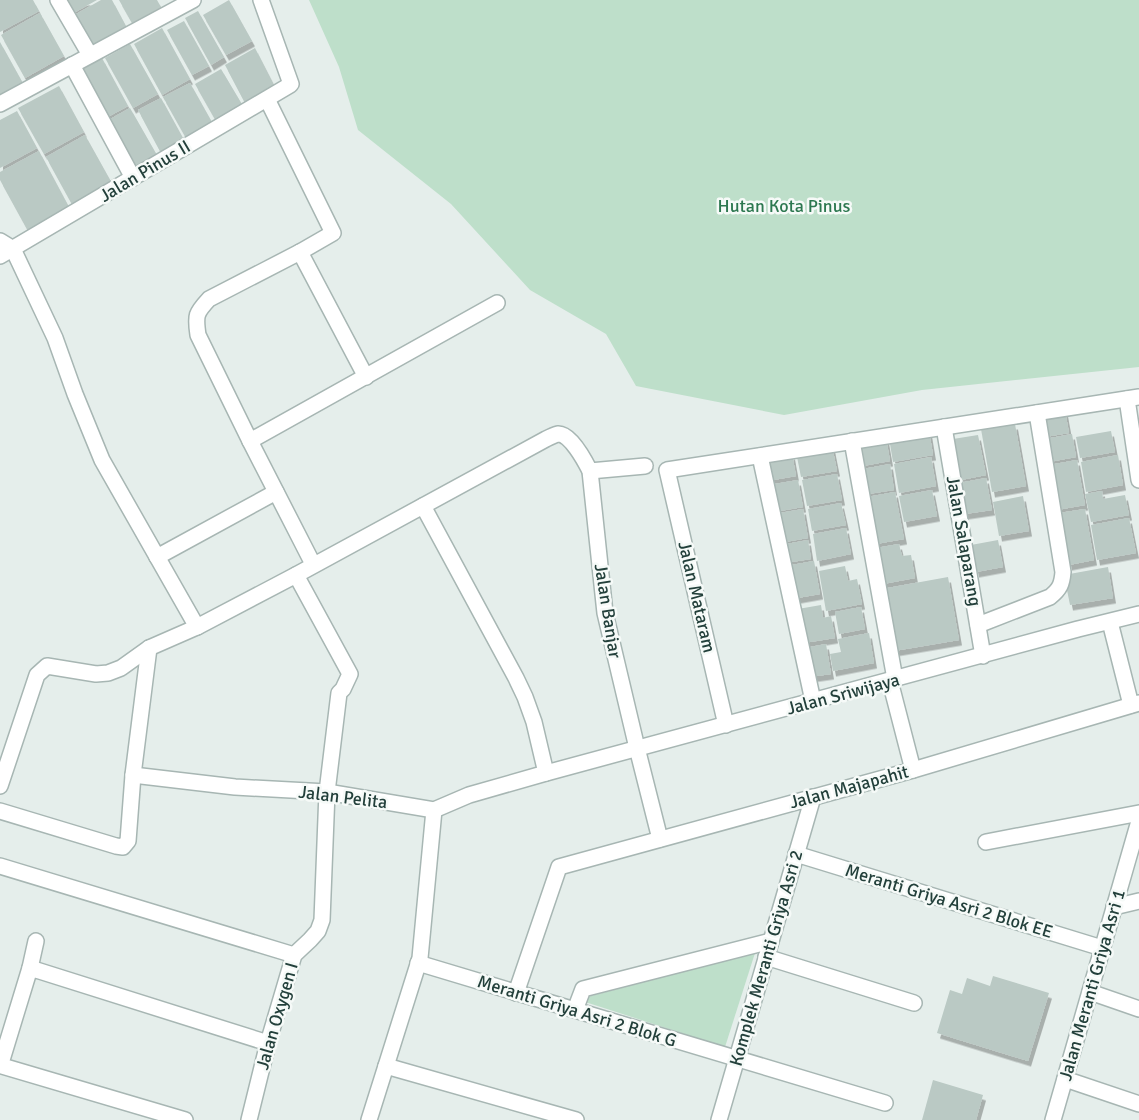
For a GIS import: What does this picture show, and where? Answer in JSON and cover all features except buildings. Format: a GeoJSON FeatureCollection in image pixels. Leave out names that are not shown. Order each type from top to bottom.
{"type":"FeatureCollection","features":[{"type":"Feature","properties":{"kind":"street"},"geometry":{"type":"LineString","coordinates":[[58,0],[90,55]]}},
{"type":"Feature","properties":{"kind":"street","name":"Jalan Pinus II"},"geometry":{"type":"LineString","coordinates":[[4,248],[133,178],[289,86],[291,84],[261,0]]}},
{"type":"Feature","properties":{"kind":"street"},"geometry":{"type":"LineString","coordinates":[[0,104],[190,1]]}},
{"type":"Feature","properties":{"kind":"street"},"geometry":{"type":"LineString","coordinates":[[72,65],[133,178]]}},
{"type":"Feature","properties":{"kind":"street"},"geometry":{"type":"LineString","coordinates":[[267,99],[333,233],[209,299],[199,310],[195,320],[198,334],[313,564]]}},
{"type":"Feature","properties":{"kind":"street"},"geometry":{"type":"LineString","coordinates":[[4,248],[56,338],[75,394],[102,460],[196,627]]}},
{"type":"Feature","properties":{"kind":"street"},"geometry":{"type":"LineString","coordinates":[[300,252],[366,377]]}},
{"type":"Feature","properties":{"kind":"street"},"geometry":{"type":"LineString","coordinates":[[250,441],[497,304]]}},
{"type":"Feature","properties":{"kind":"street"},"geometry":{"type":"LineString","coordinates":[[813,702],[760,456],[1133,398],[1139,480]]}},
{"type":"Feature","properties":{"kind":"street"},"geometry":{"type":"LineString","coordinates":[[978,625],[1050,597],[1057,591],[1063,581],[1037,413]]}},
{"type":"Feature","properties":{"kind":"street","name":"Jalan Salaparang"},"geometry":{"type":"LineString","coordinates":[[944,427],[983,656]]}},
{"type":"Feature","properties":{"kind":"street"},"geometry":{"type":"LineString","coordinates":[[0,786],[38,675],[47,666],[96,674],[108,674],[121,668],[149,648],[196,627],[296,575],[546,438],[559,434],[566,436],[582,455],[590,471],[645,466]]}},
{"type":"Feature","properties":{"kind":"street"},"geometry":{"type":"LineString","coordinates":[[852,441],[892,680],[912,770]]}},
{"type":"Feature","properties":{"kind":"street","name":"Jalan Mataram"},"geometry":{"type":"LineString","coordinates":[[726,725],[667,470],[760,456]]}},
{"type":"Feature","properties":{"kind":"street","name":"Jalan Banjar"},"geometry":{"type":"LineString","coordinates":[[590,471],[605,613],[660,838]]}},
{"type":"Feature","properties":{"kind":"street"},"geometry":{"type":"LineString","coordinates":[[157,557],[276,492]]}},
{"type":"Feature","properties":{"kind":"street"},"geometry":{"type":"LineString","coordinates":[[369,1120],[420,958],[434,810],[469,795],[546,773],[534,722],[525,697],[423,506]]}},
{"type":"Feature","properties":{"kind":"street"},"geometry":{"type":"LineString","coordinates":[[296,575],[350,674],[339,693],[327,792]]}},
{"type":"Feature","properties":{"kind":"street","name":"Jalan Sriwijaya"},"geometry":{"type":"LineString","coordinates":[[546,773],[1139,614]]}},
{"type":"Feature","properties":{"kind":"street"},"geometry":{"type":"LineString","coordinates":[[1110,622],[1135,704]]}},
{"type":"Feature","properties":{"kind":"street"},"geometry":{"type":"LineString","coordinates":[[0,811],[123,847],[128,841],[133,776],[149,648]]}},
{"type":"Feature","properties":{"kind":"street","name":"Jalan Majapahit"},"geometry":{"type":"LineString","coordinates":[[516,993],[559,867],[912,770],[1135,704]]}},
{"type":"Feature","properties":{"kind":"street","name":"Jalan Pelita"},"geometry":{"type":"LineString","coordinates":[[133,776],[235,787],[327,792],[434,810]]}},
{"type":"Feature","properties":{"kind":"street","name":"Jalan Oxygen I"},"geometry":{"type":"LineString","coordinates":[[249,1120],[268,1043],[294,955],[318,931],[322,920],[327,792]]}},
{"type":"Feature","properties":{"kind":"street","name":"Komplek Meranti Griya Asri 2"},"geometry":{"type":"LineString","coordinates":[[719,1120],[813,797]]}},
{"type":"Feature","properties":{"kind":"street"},"geometry":{"type":"LineString","coordinates":[[986,842],[1139,813]]}},
{"type":"Feature","properties":{"kind":"street","name":"Jalan Meranti Griya Asri 1"},"geometry":{"type":"LineString","coordinates":[[1053,1120],[1139,821]]}},
{"type":"Feature","properties":{"kind":"street","name":"Meranti Griya Asri 2 Blok EE"},"geometry":{"type":"LineString","coordinates":[[796,854],[1102,948]]}},
{"type":"Feature","properties":{"kind":"street"},"geometry":{"type":"LineString","coordinates":[[0,866],[294,955]]}},
{"type":"Feature","properties":{"kind":"street"},"geometry":{"type":"LineString","coordinates":[[1114,906],[1136,903]]}},
{"type":"Feature","properties":{"kind":"street"},"geometry":{"type":"LineString","coordinates":[[36,941],[30,968],[1,1063],[2,1066],[185,1120]]}},
{"type":"Feature","properties":{"kind":"street"},"geometry":{"type":"LineString","coordinates":[[575,1010],[582,990],[585,988],[771,941]]}},
{"type":"Feature","properties":{"kind":"street"},"geometry":{"type":"LineString","coordinates":[[766,957],[914,1003]]}},
{"type":"Feature","properties":{"kind":"street","name":"Meranti Griya Asri 2 Blok G"},"geometry":{"type":"LineString","coordinates":[[418,963],[886,1103]]}},
{"type":"Feature","properties":{"kind":"street"},"geometry":{"type":"LineString","coordinates":[[30,968],[268,1043]]}},
{"type":"Feature","properties":{"kind":"street"},"geometry":{"type":"LineString","coordinates":[[1090,992],[1139,1009]]}},
{"type":"Feature","properties":{"kind":"street"},"geometry":{"type":"LineString","coordinates":[[386,1066],[576,1120]]}},
{"type":"Feature","properties":{"kind":"street"},"geometry":{"type":"LineString","coordinates":[[1065,1079],[1139,1104]]}},
{"type":"Feature","properties":{"kind":"green space","name":"Hutan Kota Pinus"},"geometry":{"type":"Polygon","coordinates":[[[309,0],[1139,0],[1139,367],[922,390],[784,415],[636,386],[606,334],[530,290],[451,204],[358,130],[339,67],[309,0]]]}},
{"type":"Feature","properties":{"kind":"green space"},"geometry":{"type":"Polygon","coordinates":[[[755,953],[725,1047],[579,1000],[591,996],[755,953]]]}}]}
